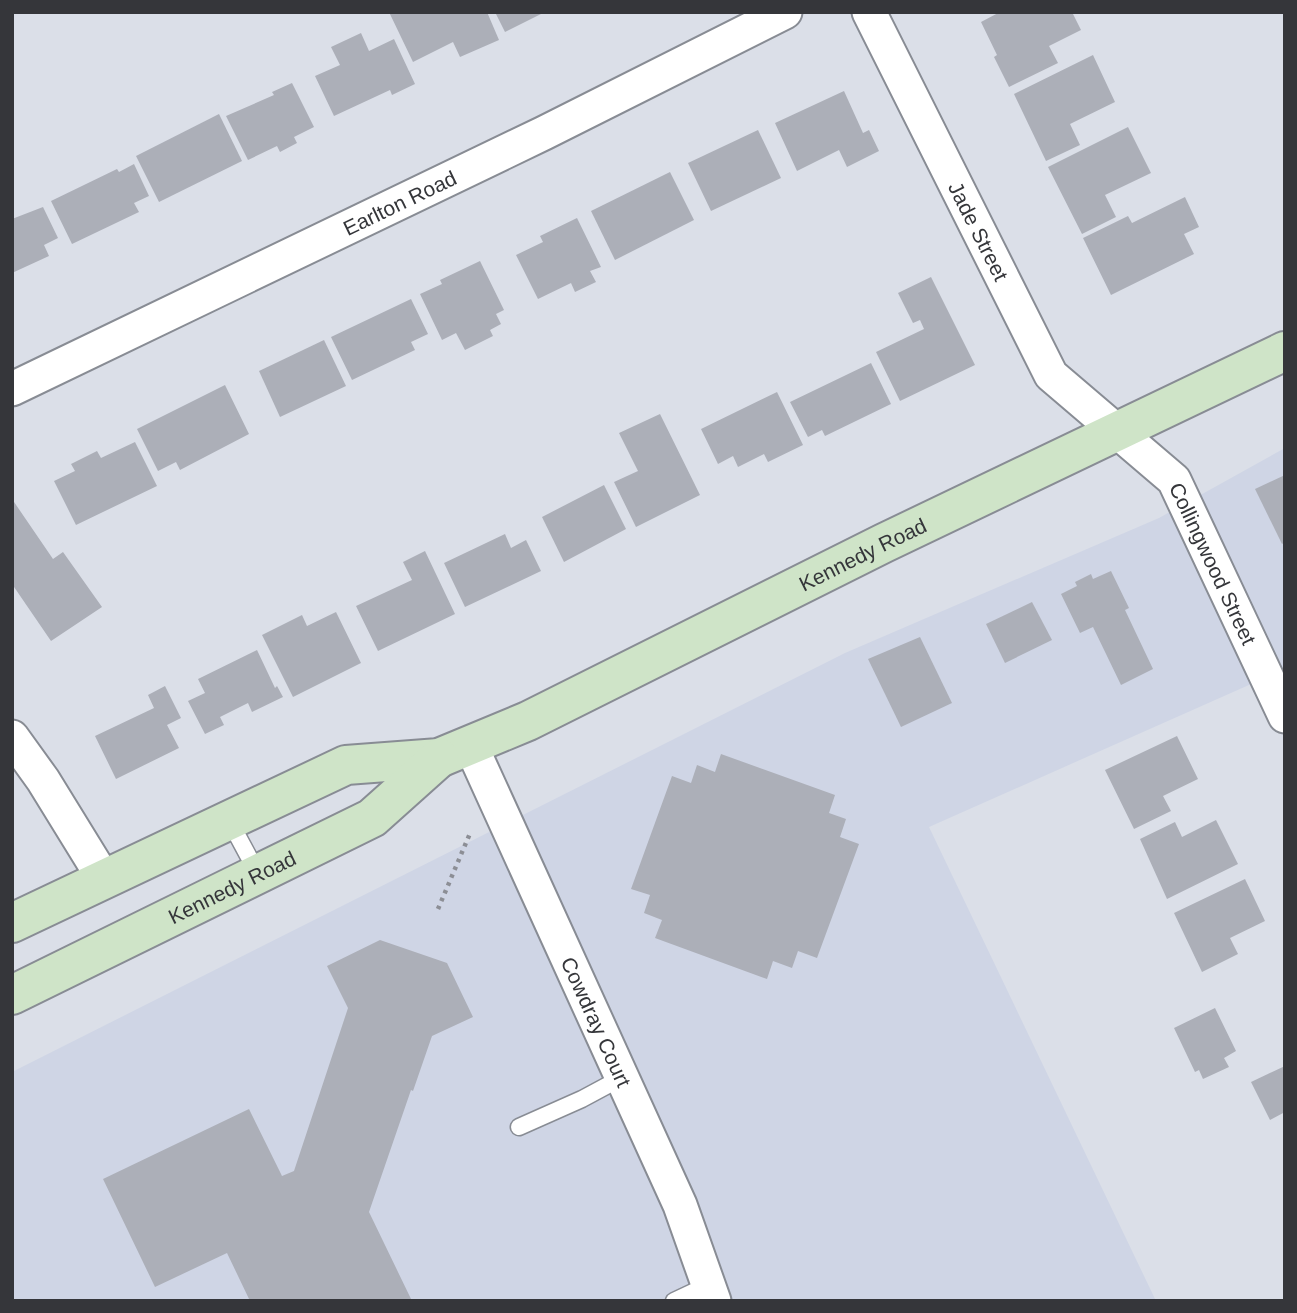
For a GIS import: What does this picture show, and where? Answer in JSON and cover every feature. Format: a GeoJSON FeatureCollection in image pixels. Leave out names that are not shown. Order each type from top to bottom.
{"type":"FeatureCollection","features":[{"type":"Feature","properties":{"kind":"main road","name":"Kennedy Road"},"geometry":{"type":"LineString","coordinates":[[12,923],[346,765],[455,752],[528,722],[650,659],[1115,431],[1285,351]]}},
{"type":"Feature","properties":{"kind":"main road","name":"Kennedy Road"},"geometry":{"type":"LineString","coordinates":[[12,995],[372,818],[455,752]]}},
{"type":"Feature","properties":{"kind":"street","name":"Earlton Road"},"geometry":{"type":"LineString","coordinates":[[12,389],[544,133],[785,12]]}},
{"type":"Feature","properties":{"kind":"street","name":"Jade Street"},"geometry":{"type":"LineString","coordinates":[[869,12],[1051,375],[1115,431]]}},
{"type":"Feature","properties":{"kind":"street","name":"Collingwood Street"},"geometry":{"type":"LineString","coordinates":[[1115,431],[1174,480],[1285,716]]}},
{"type":"Feature","properties":{"kind":"street"},"geometry":{"type":"LineString","coordinates":[[12,737],[43,780],[104,879]]}},
{"type":"Feature","properties":{"kind":"street","name":"Cowdray Court"},"geometry":{"type":"LineString","coordinates":[[455,752],[623,1077],[680,1205],[711,1293]]}},
{"type":"Feature","properties":{"kind":"lane"},"geometry":{"type":"LineString","coordinates":[[229,820],[258,874]]}},
{"type":"Feature","properties":{"kind":"lane"},"geometry":{"type":"LineString","coordinates":[[519,1127],[623,1077]]}},
{"type":"Feature","properties":{"kind":"lane"},"geometry":{"type":"LineString","coordinates":[[674,1301],[711,1293]]}},
{"type":"Feature","properties":{"kind":"path"},"geometry":{"type":"LineString","coordinates":[[438,909],[471,831]]}},
{"type":"Feature","properties":{"kind":"shaded area"},"geometry":{"type":"Polygon","coordinates":[[[1285,448],[1285,669],[929,827],[1156,1301],[12,1301],[12,1072],[845,653],[1159,518],[1285,448]]]}},
{"type":"Feature","properties":{"kind":"building"},"geometry":{"type":"Polygon","coordinates":[[[389,12],[487,12],[499,40],[460,57],[453,42],[413,62],[389,12]]]}},
{"type":"Feature","properties":{"kind":"building"},"geometry":{"type":"Polygon","coordinates":[[[495,12],[545,12],[505,32],[495,12]]]}},
{"type":"Feature","properties":{"kind":"building"},"geometry":{"type":"Polygon","coordinates":[[[1000,12],[1072,12],[1081,30],[1049,46],[1058,63],[1009,87],[981,22],[1000,12]]]}},
{"type":"Feature","properties":{"kind":"building"},"geometry":{"type":"Polygon","coordinates":[[[361,33],[369,51],[394,39],[415,84],[392,95],[390,90],[334,116],[315,76],[340,65],[331,47],[361,33]]]}},
{"type":"Feature","properties":{"kind":"building"},"geometry":{"type":"Polygon","coordinates":[[[1093,55],[1115,102],[1070,124],[1080,145],[1046,161],[1014,94],[1093,55]]]}},
{"type":"Feature","properties":{"kind":"building"},"geometry":{"type":"Polygon","coordinates":[[[292,83],[314,127],[294,137],[297,143],[280,152],[277,146],[248,160],[226,116],[274,95],[272,92],[292,83]]]}},
{"type":"Feature","properties":{"kind":"building"},"geometry":{"type":"Polygon","coordinates":[[[844,91],[863,133],[869,130],[879,151],[847,167],[839,150],[797,171],[775,123],[844,91]]]}},
{"type":"Feature","properties":{"kind":"building"},"geometry":{"type":"Polygon","coordinates":[[[219,114],[242,161],[159,202],[136,156],[219,114]]]}},
{"type":"Feature","properties":{"kind":"building"},"geometry":{"type":"Polygon","coordinates":[[[1128,127],[1151,173],[1105,195],[1116,217],[1082,234],[1048,167],[1128,127]]]}},
{"type":"Feature","properties":{"kind":"building"},"geometry":{"type":"Polygon","coordinates":[[[758,130],[781,178],[711,211],[688,163],[758,130]]]}},
{"type":"Feature","properties":{"kind":"building"},"geometry":{"type":"Polygon","coordinates":[[[134,164],[149,196],[134,203],[139,212],[72,244],[51,201],[117,169],[119,172],[134,164]]]}},
{"type":"Feature","properties":{"kind":"building"},"geometry":{"type":"Polygon","coordinates":[[[670,172],[694,220],[615,260],[591,211],[670,172]]]}},
{"type":"Feature","properties":{"kind":"building"},"geometry":{"type":"Polygon","coordinates":[[[1185,197],[1199,227],[1184,234],[1194,254],[1111,295],[1083,238],[1128,216],[1132,223],[1185,197]]]}},
{"type":"Feature","properties":{"kind":"building"},"geometry":{"type":"Polygon","coordinates":[[[43,207],[58,238],[44,245],[49,256],[12,273],[12,219],[43,207]]]}},
{"type":"Feature","properties":{"kind":"building"},"geometry":{"type":"Polygon","coordinates":[[[577,218],[601,267],[590,271],[596,282],[575,292],[571,283],[538,299],[516,255],[543,242],[540,236],[577,218]]]}},
{"type":"Feature","properties":{"kind":"building"},"geometry":{"type":"Polygon","coordinates":[[[480,261],[504,310],[496,314],[501,324],[490,330],[493,336],[465,350],[456,333],[442,340],[420,294],[442,284],[440,280],[480,261]]]}},
{"type":"Feature","properties":{"kind":"building"},"geometry":{"type":"Polygon","coordinates":[[[931,277],[975,365],[900,401],[876,352],[924,329],[920,320],[913,323],[898,293],[931,277]]]}},
{"type":"Feature","properties":{"kind":"building"},"geometry":{"type":"Polygon","coordinates":[[[411,299],[428,334],[411,342],[415,350],[352,380],[331,337],[411,299]]]}},
{"type":"Feature","properties":{"kind":"building"},"geometry":{"type":"Polygon","coordinates":[[[324,340],[346,386],[280,417],[259,371],[324,340]]]}},
{"type":"Feature","properties":{"kind":"building"},"geometry":{"type":"Polygon","coordinates":[[[871,363],[891,404],[825,436],[822,430],[808,437],[790,402],[871,363]]]}},
{"type":"Feature","properties":{"kind":"building"},"geometry":{"type":"Polygon","coordinates":[[[225,385],[249,434],[180,470],[176,462],[158,471],[137,429],[225,385]]]}},
{"type":"Feature","properties":{"kind":"building"},"geometry":{"type":"Polygon","coordinates":[[[777,392],[803,445],[768,462],[764,454],[738,467],[733,456],[718,464],[701,429],[777,392]]]}},
{"type":"Feature","properties":{"kind":"building"},"geometry":{"type":"Polygon","coordinates":[[[660,414],[700,495],[636,527],[614,482],[638,471],[619,433],[660,414]]]}},
{"type":"Feature","properties":{"kind":"building"},"geometry":{"type":"Polygon","coordinates":[[[135,442],[157,486],[76,525],[54,481],[75,471],[71,464],[97,451],[101,458],[135,442]]]}},
{"type":"Feature","properties":{"kind":"building"},"geometry":{"type":"Polygon","coordinates":[[[1285,475],[1285,542],[1282,544],[1255,489],[1285,475]]]}},
{"type":"Feature","properties":{"kind":"building"},"geometry":{"type":"Polygon","coordinates":[[[604,485],[626,529],[564,562],[542,517],[604,485]]]}},
{"type":"Feature","properties":{"kind":"building"},"geometry":{"type":"Polygon","coordinates":[[[12,499],[53,559],[63,552],[102,607],[51,641],[12,584],[12,499]]]}},
{"type":"Feature","properties":{"kind":"building"},"geometry":{"type":"Polygon","coordinates":[[[505,534],[511,548],[526,540],[541,571],[465,607],[444,563],[505,534]]]}},
{"type":"Feature","properties":{"kind":"building"},"geometry":{"type":"Polygon","coordinates":[[[425,551],[455,614],[378,651],[356,606],[412,580],[403,562],[425,551]]]}},
{"type":"Feature","properties":{"kind":"building"},"geometry":{"type":"Polygon","coordinates":[[[1111,571],[1129,608],[1125,610],[1153,669],[1121,685],[1093,627],[1080,633],[1061,594],[1077,586],[1075,582],[1091,574],[1093,579],[1111,571]]]}},
{"type":"Feature","properties":{"kind":"building"},"geometry":{"type":"Polygon","coordinates":[[[1032,602],[1052,640],[1005,663],[986,624],[1032,602]]]}},
{"type":"Feature","properties":{"kind":"building"},"geometry":{"type":"Polygon","coordinates":[[[336,612],[361,663],[293,697],[262,635],[302,615],[307,626],[336,612]]]}},
{"type":"Feature","properties":{"kind":"building"},"geometry":{"type":"Polygon","coordinates":[[[920,637],[952,703],[901,727],[868,659],[920,637]]]}},
{"type":"Feature","properties":{"kind":"building"},"geometry":{"type":"Polygon","coordinates":[[[257,650],[275,688],[277,686],[283,697],[252,712],[248,703],[220,717],[224,725],[205,734],[188,701],[205,693],[198,679],[257,650]]]}},
{"type":"Feature","properties":{"kind":"building"},"geometry":{"type":"Polygon","coordinates":[[[165,686],[181,718],[167,725],[179,748],[116,779],[95,736],[154,708],[148,695],[165,686]]]}},
{"type":"Feature","properties":{"kind":"building"},"geometry":{"type":"Polygon","coordinates":[[[1177,736],[1198,779],[1163,796],[1171,811],[1134,829],[1105,770],[1177,736]]]}},
{"type":"Feature","properties":{"kind":"building"},"geometry":{"type":"Polygon","coordinates":[[[721,754],[835,795],[829,813],[846,819],[840,837],[859,844],[817,958],[798,951],[792,968],[773,961],[767,979],[655,938],[662,920],[644,913],[650,895],[631,889],[672,776],[691,783],[697,765],[715,772],[721,754]]]}},
{"type":"Feature","properties":{"kind":"building"},"geometry":{"type":"Polygon","coordinates":[[[1216,820],[1238,864],[1167,899],[1140,839],[1175,822],[1182,837],[1216,820]]]}},
{"type":"Feature","properties":{"kind":"building"},"geometry":{"type":"Polygon","coordinates":[[[1245,879],[1265,921],[1230,938],[1238,954],[1202,972],[1174,913],[1245,879]]]}},
{"type":"Feature","properties":{"kind":"building"},"geometry":{"type":"Polygon","coordinates":[[[380,940],[447,963],[473,1017],[432,1036],[369,1212],[412,1301],[250,1301],[227,1253],[155,1287],[103,1179],[249,1109],[282,1176],[294,1171],[348,1008],[327,966],[380,940]]]}},
{"type":"Feature","properties":{"kind":"building"},"geometry":{"type":"Polygon","coordinates":[[[1215,1008],[1236,1051],[1224,1058],[1229,1067],[1203,1079],[1199,1070],[1195,1072],[1174,1028],[1215,1008]]]}},
{"type":"Feature","properties":{"kind":"building"},"geometry":{"type":"Polygon","coordinates":[[[1285,1066],[1285,1112],[1270,1120],[1251,1082],[1285,1066]]]}}]}
